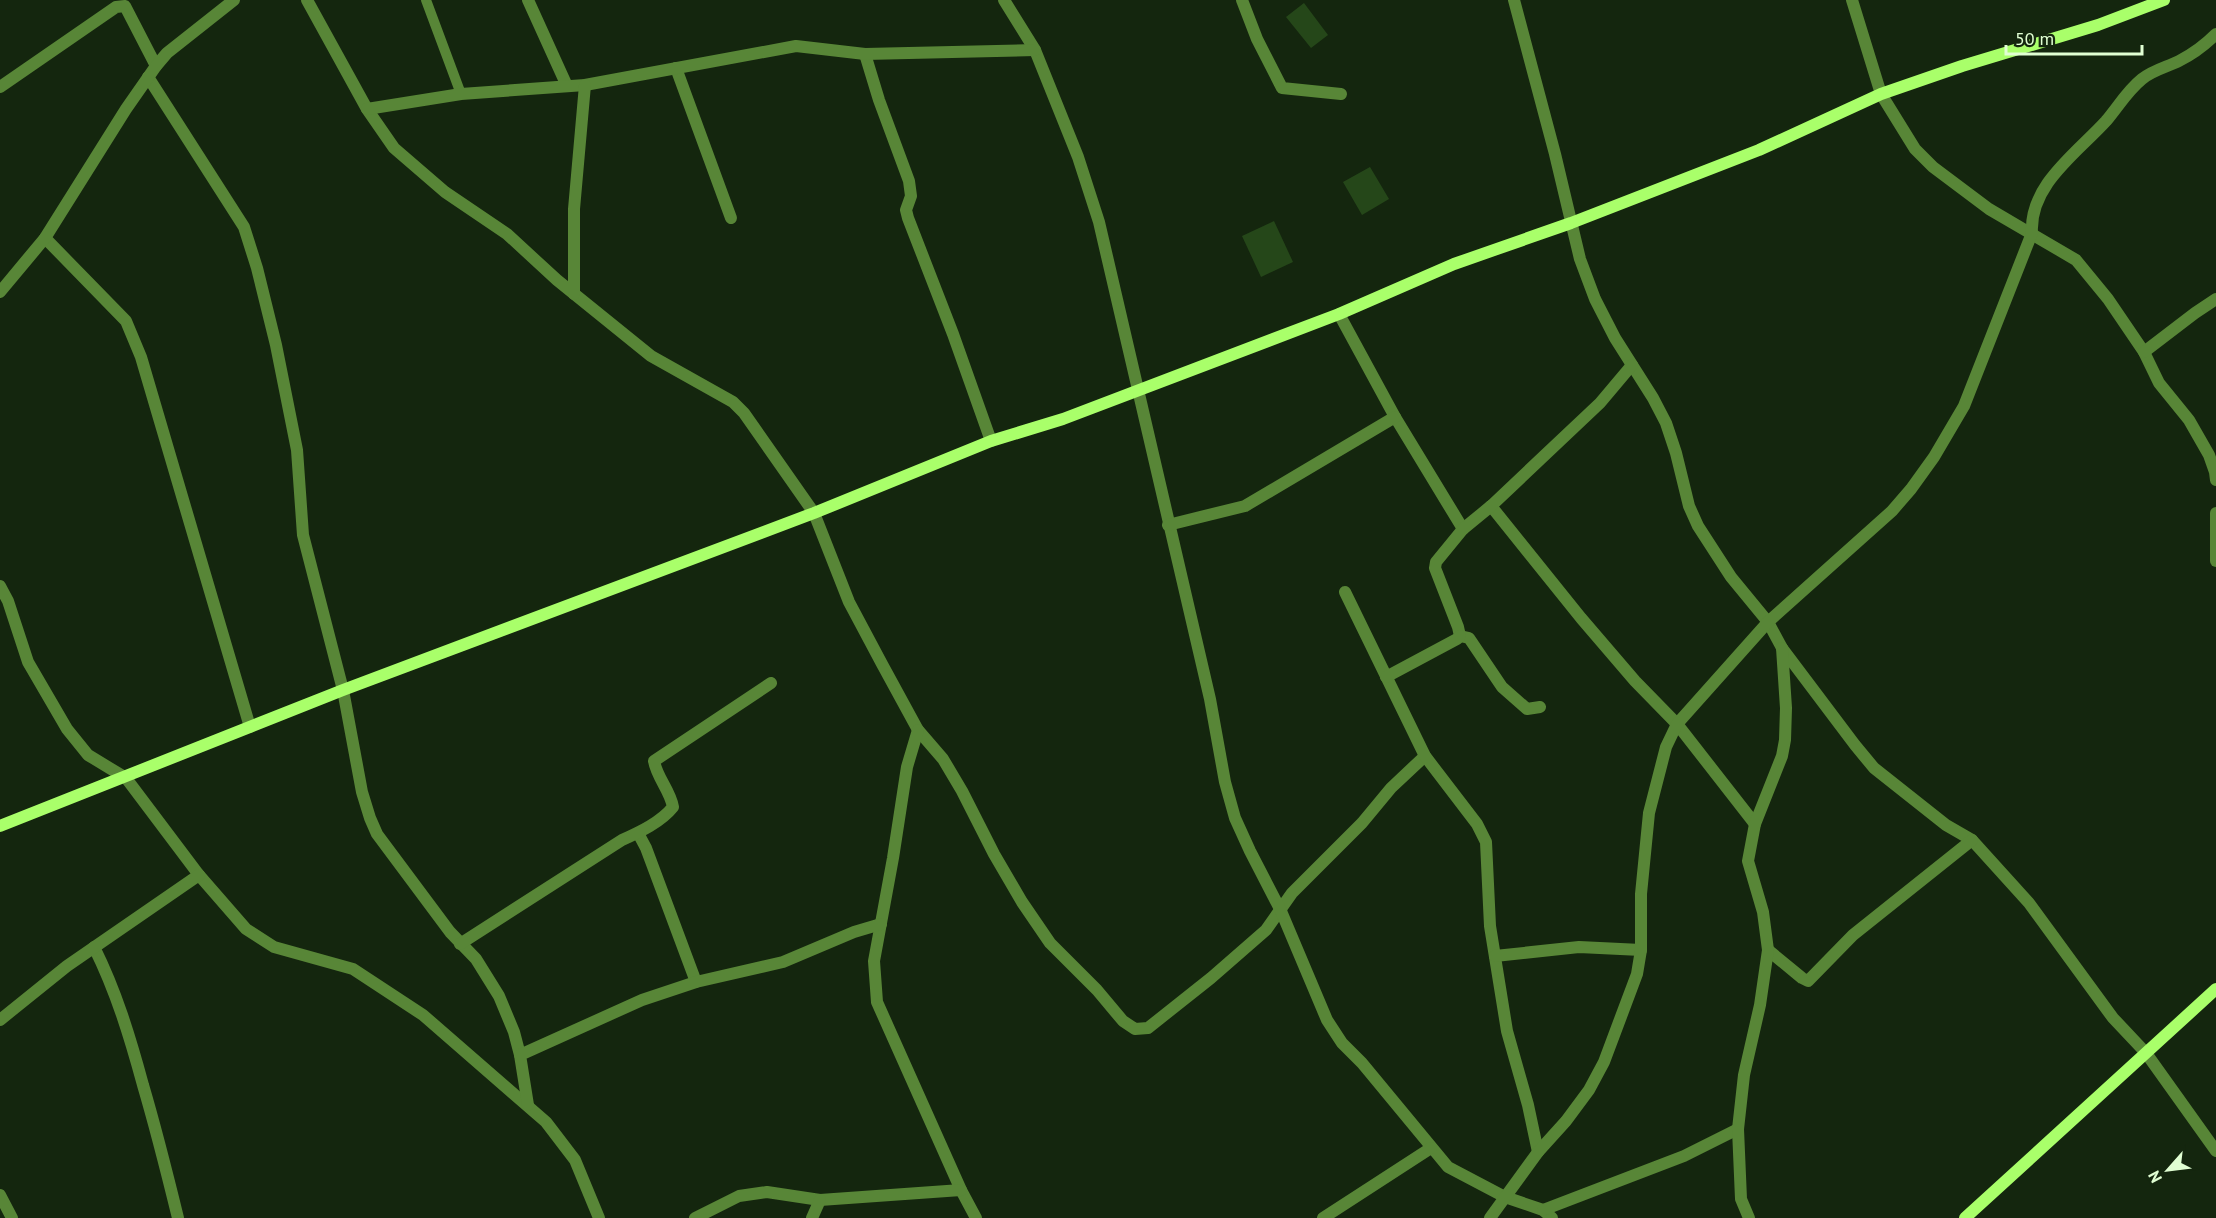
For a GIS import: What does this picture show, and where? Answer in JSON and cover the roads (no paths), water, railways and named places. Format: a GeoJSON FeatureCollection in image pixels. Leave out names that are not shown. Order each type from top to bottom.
{"type":"FeatureCollection","features":[{"type":"Feature","properties":{"kind":"street"},"geometry":{"type":"LineString","coordinates":[[0,292],[45,238],[156,66],[167,53],[234,0]]}},
{"type":"Feature","properties":{"kind":"street"},"geometry":{"type":"LineString","coordinates":[[307,0],[367,109],[394,148],[445,192],[507,234],[574,294],[651,356],[733,402],[744,413],[814,513],[849,602],[918,730],[943,759],[962,790],[999,864],[1022,902],[1050,943],[1097,990],[1123,1021],[1135,1029],[1148,1028],[1266,930],[1292,893],[1362,823],[1391,788],[1425,756]]}},
{"type":"Feature","properties":{"kind":"street"},"geometry":{"type":"LineString","coordinates":[[528,0],[567,86]]}},
{"type":"Feature","properties":{"kind":"street"},"geometry":{"type":"LineString","coordinates":[[1004,0],[1035,50],[1078,157],[1099,222],[1210,699],[1225,782],[1235,818],[1281,911],[1326,1020],[1342,1043],[1362,1063],[1448,1167],[1505,1197],[1547,1214],[1684,1156],[1738,1129]]}},
{"type":"Feature","properties":{"kind":"street"},"geometry":{"type":"LineString","coordinates":[[1242,0],[1276,81],[1282,88],[1341,94]]}},
{"type":"Feature","properties":{"kind":"street"},"geometry":{"type":"LineString","coordinates":[[1514,0],[1580,259],[1595,299],[1653,398],[1670,434],[1689,506],[1698,526],[1731,577],[1768,622],[1782,648],[1874,768],[1946,825],[1972,840],[2029,903],[2113,1018],[2145,1053],[2216,1151]]}},
{"type":"Feature","properties":{"kind":"street"},"geometry":{"type":"LineString","coordinates":[[1852,0],[1881,94],[1915,149],[1933,167],[1989,208],[2076,260],[2108,299],[2144,352],[2159,383],[2189,420],[2208,455],[2216,480]]}},
{"type":"Feature","properties":{"kind":"street"},"geometry":{"type":"LineString","coordinates":[[0,826],[126,778],[343,690],[814,513],[991,441],[1063,419],[1339,314],[1455,264],[1571,223],[1759,150],[1881,94],[1962,66],[2098,25],[2164,0]]}},
{"type":"Feature","properties":{"kind":"street"},"geometry":{"type":"LineString","coordinates":[[0,87],[116,7],[125,6],[156,66]]}},
{"type":"Feature","properties":{"kind":"street"},"geometry":{"type":"LineString","coordinates":[[1490,1218],[1538,1152],[1566,1121],[1589,1090],[1604,1062],[1637,974],[1641,950],[1641,894],[1649,813],[1666,747],[1677,724],[1768,622],[1892,511],[1934,457],[1964,406],[2032,233],[2031,222],[2034,212],[2050,180],[2099,129],[2143,78],[2197,51],[2216,34]]}},
{"type":"Feature","properties":{"kind":"street"},"geometry":{"type":"LineString","coordinates":[[367,109],[461,94],[585,84],[796,46],[865,54],[1035,50]]}},
{"type":"Feature","properties":{"kind":"street"},"geometry":{"type":"LineString","coordinates":[[865,54],[879,100],[909,180],[911,196],[906,210],[908,218],[991,441]]}},
{"type":"Feature","properties":{"kind":"street"},"geometry":{"type":"LineString","coordinates":[[676,68],[731,218]]}},
{"type":"Feature","properties":{"kind":"street"},"geometry":{"type":"LineString","coordinates":[[148,77],[244,227],[276,345],[297,450],[303,535],[343,690],[362,792],[370,818],[377,834],[460,944],[476,959],[499,996],[514,1032],[528,1105]]}},
{"type":"Feature","properties":{"kind":"street"},"geometry":{"type":"LineString","coordinates":[[574,294],[574,209],[585,84]]}},
{"type":"Feature","properties":{"kind":"street"},"geometry":{"type":"LineString","coordinates":[[45,238],[126,321],[134,339],[250,727]]}},
{"type":"Feature","properties":{"kind":"street"},"geometry":{"type":"LineString","coordinates":[[2144,352],[2216,299]]}},
{"type":"Feature","properties":{"kind":"street"},"geometry":{"type":"LineString","coordinates":[[1339,314],[1395,417],[1462,529]]}},
{"type":"Feature","properties":{"kind":"street"},"geometry":{"type":"LineString","coordinates":[[1460,636],[1435,568],[1436,562],[1462,529],[1491,506],[1600,403],[1632,365]]}},
{"type":"Feature","properties":{"kind":"street"},"geometry":{"type":"LineString","coordinates":[[1168,525],[1245,506],[1395,417]]}},
{"type":"Feature","properties":{"kind":"street"},"geometry":{"type":"LineString","coordinates":[[1491,506],[1581,618],[1635,681],[1677,724],[1755,824]]}},
{"type":"Feature","properties":{"kind":"street"},"geometry":{"type":"LineString","coordinates":[[2216,513],[2216,561]]}},
{"type":"Feature","properties":{"kind":"street"},"geometry":{"type":"LineString","coordinates":[[0,586],[4,604],[28,662],[67,729],[88,755],[126,778],[199,875],[246,929],[274,948],[353,969],[423,1015],[546,1122],[574,1160],[599,1218]]}},
{"type":"Feature","properties":{"kind":"street"},"geometry":{"type":"LineString","coordinates":[[1345,592],[1425,756],[1483,832],[1486,842],[1490,926],[1507,1031],[1528,1105],[1538,1152]]}},
{"type":"Feature","properties":{"kind":"street"},"geometry":{"type":"LineString","coordinates":[[1386,677],[1460,636]]}},
{"type":"Feature","properties":{"kind":"street"},"geometry":{"type":"LineString","coordinates":[[1460,636],[1469,638],[1502,687],[1527,709],[1540,707]]}},
{"type":"Feature","properties":{"kind":"street"},"geometry":{"type":"LineString","coordinates":[[1749,1218],[1741,1199],[1738,1129],[1744,1075],[1760,1005],[1768,950],[1763,912],[1748,861],[1755,824],[1782,756],[1785,740],[1786,708],[1782,648]]}},
{"type":"Feature","properties":{"kind":"street"},"geometry":{"type":"LineString","coordinates":[[460,944],[622,840],[667,815],[673,807],[671,797],[658,778],[654,761],[771,683]]}},
{"type":"Feature","properties":{"kind":"street"},"geometry":{"type":"LineString","coordinates":[[918,730],[907,767],[874,961],[877,1002],[961,1190],[976,1218]]}},
{"type":"Feature","properties":{"kind":"street"},"geometry":{"type":"LineString","coordinates":[[638,833],[646,848],[696,982]]}},
{"type":"Feature","properties":{"kind":"street"},"geometry":{"type":"LineString","coordinates":[[1768,950],[1808,981],[1853,935],[1972,840]]}},
{"type":"Feature","properties":{"kind":"street"},"geometry":{"type":"LineString","coordinates":[[0,1020],[94,947],[199,875]]}},
{"type":"Feature","properties":{"kind":"street"},"geometry":{"type":"LineString","coordinates":[[520,1055],[642,1000],[696,982],[783,962],[854,932],[881,924]]}},
{"type":"Feature","properties":{"kind":"street"},"geometry":{"type":"LineString","coordinates":[[94,947],[106,971],[129,1034],[164,1156],[178,1218]]}},
{"type":"Feature","properties":{"kind":"street"},"geometry":{"type":"LineString","coordinates":[[1495,956],[1579,947],[1641,950]]}},
{"type":"Feature","properties":{"kind":"street"},"geometry":{"type":"LineString","coordinates":[[1965,1218],[2216,989]]}},
{"type":"Feature","properties":{"kind":"street"},"geometry":{"type":"LineString","coordinates":[[1323,1218],[1431,1148]]}},
{"type":"Feature","properties":{"kind":"street"},"geometry":{"type":"LineString","coordinates":[[695,1218],[739,1196],[767,1192],[820,1200],[961,1190]]}},
{"type":"Feature","properties":{"kind":"street"},"geometry":{"type":"LineString","coordinates":[[0,1195],[12,1218]]}},
{"type":"Feature","properties":{"kind":"street"},"geometry":{"type":"LineString","coordinates":[[812,1218],[820,1200]]}},
{"type":"Feature","properties":{"kind":"lane"},"geometry":{"type":"LineString","coordinates":[[426,0],[461,94]]}}]}
